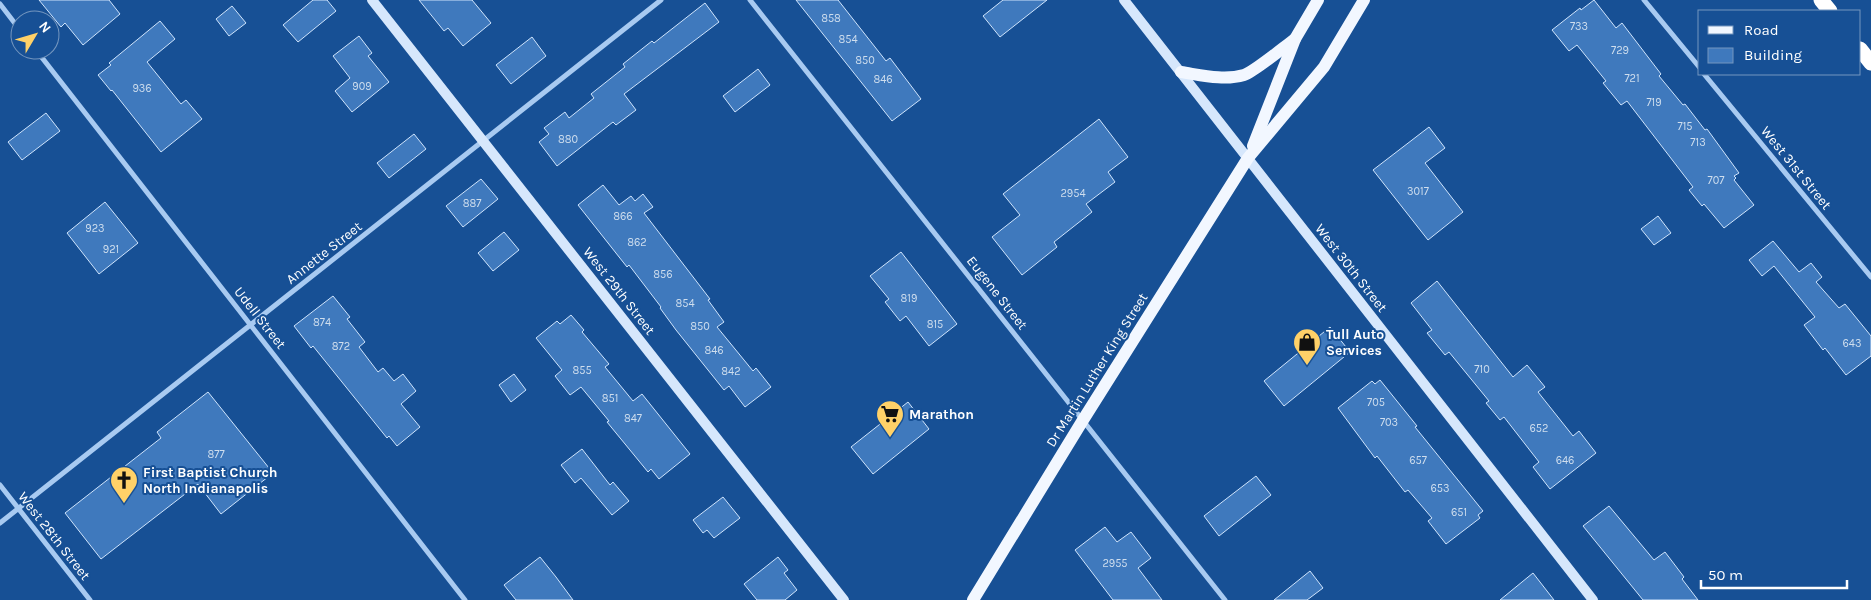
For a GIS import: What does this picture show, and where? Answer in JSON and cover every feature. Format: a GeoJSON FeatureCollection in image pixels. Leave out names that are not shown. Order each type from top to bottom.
{"type":"FeatureCollection","features":[{"type":"Feature","properties":{"kind":"highway"},"geometry":{"type":"LineString","coordinates":[[1821,0],[1829,10]]}},
{"type":"Feature","properties":{"kind":"highway"},"geometry":{"type":"LineString","coordinates":[[1861,50],[1871,63]]}},
{"type":"Feature","properties":{"kind":"main road","name":"West 29th Street"},"geometry":{"type":"LineString","coordinates":[[372,0],[844,600]]}},
{"type":"Feature","properties":{"kind":"main road","name":"West 30th Street"},"geometry":{"type":"LineString","coordinates":[[1124,0],[1593,600]]}},
{"type":"Feature","properties":{"kind":"main road","name":"Dr Martin Luther King Street"},"geometry":{"type":"LineString","coordinates":[[1248,158],[1295,39],[1318,0]]}},
{"type":"Feature","properties":{"kind":"main road","name":"Dr Martin Luther King Street"},"geometry":{"type":"LineString","coordinates":[[973,600],[1248,158],[1324,67],[1364,0]]}},
{"type":"Feature","properties":{"kind":"main road"},"geometry":{"type":"LineString","coordinates":[[1181,72],[1220,77],[1246,75],[1295,39]]}},
{"type":"Feature","properties":{"kind":"street","name":"Annette Street"},"geometry":{"type":"LineString","coordinates":[[0,523],[662,0]]}},
{"type":"Feature","properties":{"kind":"street","name":"Eugene Street"},"geometry":{"type":"LineString","coordinates":[[750,0],[1225,600]]}},
{"type":"Feature","properties":{"kind":"street"},"geometry":{"type":"LineString","coordinates":[[1644,0],[1698,66]]}},
{"type":"Feature","properties":{"kind":"street"},"geometry":{"type":"LineString","coordinates":[[0,4],[10,17]]}},
{"type":"Feature","properties":{"kind":"street","name":"Udell Street"},"geometry":{"type":"LineString","coordinates":[[44,60],[465,600]]}},
{"type":"Feature","properties":{"kind":"street","name":"West 31st Street"},"geometry":{"type":"LineString","coordinates":[[1705,75],[1871,277]]}},
{"type":"Feature","properties":{"kind":"street","name":"West 28th Street"},"geometry":{"type":"LineString","coordinates":[[0,485],[90,600]]}},
{"type":"Feature","properties":{"kind":"building"},"geometry":{"type":"Polygon","coordinates":[[[39,0],[109,0],[120,14],[83,45],[65,23],[61,27],[60,26],[60,10],[47,10],[39,0]]]}},
{"type":"Feature","properties":{"kind":"building"},"geometry":{"type":"Polygon","coordinates":[[[313,0],[327,0],[336,11],[298,42],[283,25],[313,0]]]}},
{"type":"Feature","properties":{"kind":"building"},"geometry":{"type":"Polygon","coordinates":[[[419,0],[472,0],[491,23],[463,46],[448,28],[444,31],[419,0]]]}},
{"type":"Feature","properties":{"kind":"building"},"geometry":{"type":"Polygon","coordinates":[[[796,0],[838,0],[886,61],[890,58],[921,99],[892,121],[796,0]]]}},
{"type":"Feature","properties":{"kind":"building"},"geometry":{"type":"Polygon","coordinates":[[[1003,0],[1047,0],[1000,37],[983,16],[1003,0]]]}},
{"type":"Feature","properties":{"kind":"building"},"geometry":{"type":"Polygon","coordinates":[[[1594,0],[1616,28],[1622,23],[1661,74],[1659,76],[1683,105],[1685,104],[1705,130],[1707,129],[1739,173],[1734,176],[1736,178],[1734,180],[1754,205],[1724,228],[1704,204],[1702,206],[1689,190],[1693,187],[1627,101],[1621,105],[1603,83],[1606,81],[1577,45],[1569,51],[1552,30],[1580,8],[1581,10],[1594,0]]]}},
{"type":"Feature","properties":{"kind":"building"},"geometry":{"type":"Polygon","coordinates":[[[705,3],[719,22],[624,94],[636,110],[616,125],[613,122],[557,166],[539,142],[549,134],[544,128],[565,112],[569,118],[594,98],[591,94],[625,67],[623,64],[652,41],[654,43],[705,3]]]}},
{"type":"Feature","properties":{"kind":"building"},"geometry":{"type":"Polygon","coordinates":[[[232,6],[246,23],[229,36],[216,19],[232,6]]]}},
{"type":"Feature","properties":{"kind":"building"},"geometry":{"type":"Polygon","coordinates":[[[160,21],[175,39],[147,62],[181,104],[186,100],[202,119],[161,152],[98,75],[111,65],[109,63],[160,21]]]}},
{"type":"Feature","properties":{"kind":"building"},"geometry":{"type":"Polygon","coordinates":[[[359,36],[372,53],[368,56],[389,82],[352,112],[335,91],[350,78],[333,56],[359,36]]]}},
{"type":"Feature","properties":{"kind":"building"},"geometry":{"type":"Polygon","coordinates":[[[532,37],[546,56],[511,84],[496,65],[532,37]]]}},
{"type":"Feature","properties":{"kind":"building"},"geometry":{"type":"Polygon","coordinates":[[[758,69],[770,85],[735,112],[723,96],[758,69]]]}},
{"type":"Feature","properties":{"kind":"building"},"geometry":{"type":"Polygon","coordinates":[[[46,113],[60,131],[22,160],[8,142],[46,113]]]}},
{"type":"Feature","properties":{"kind":"building"},"geometry":{"type":"Polygon","coordinates":[[[1099,119],[1128,157],[1108,172],[1115,182],[1086,204],[1092,212],[1054,242],[1057,247],[1022,275],[992,237],[1020,215],[1003,194],[1099,119]]]}},
{"type":"Feature","properties":{"kind":"building"},"geometry":{"type":"Polygon","coordinates":[[[1429,127],[1445,148],[1425,163],[1463,212],[1428,240],[1373,170],[1429,127]]]}},
{"type":"Feature","properties":{"kind":"building"},"geometry":{"type":"Polygon","coordinates":[[[414,134],[426,149],[389,178],[377,163],[414,134]]]}},
{"type":"Feature","properties":{"kind":"building"},"geometry":{"type":"Polygon","coordinates":[[[481,179],[498,199],[463,227],[446,206],[481,179]]]}},
{"type":"Feature","properties":{"kind":"building"},"geometry":{"type":"Polygon","coordinates":[[[603,185],[619,205],[631,196],[635,201],[643,194],[653,207],[644,213],[710,299],[708,300],[724,322],[717,327],[753,371],[756,368],[771,387],[745,407],[729,386],[724,390],[676,330],[629,265],[627,267],[578,205],[603,185]]]}},
{"type":"Feature","properties":{"kind":"building"},"geometry":{"type":"Polygon","coordinates":[[[105,202],[138,243],[99,274],[67,233],[105,202]]]}},
{"type":"Feature","properties":{"kind":"building"},"geometry":{"type":"Polygon","coordinates":[[[1658,216],[1671,233],[1654,245],[1641,229],[1658,216]]]}},
{"type":"Feature","properties":{"kind":"building"},"geometry":{"type":"Polygon","coordinates":[[[504,232],[519,250],[493,271],[478,253],[504,232]]]}},
{"type":"Feature","properties":{"kind":"building"},"geometry":{"type":"Polygon","coordinates":[[[1773,241],[1799,272],[1811,263],[1822,277],[1816,282],[1839,308],[1845,304],[1871,336],[1871,356],[1846,375],[1825,348],[1823,350],[1804,325],[1815,317],[1774,266],[1762,276],[1749,260],[1773,241]]]}},
{"type":"Feature","properties":{"kind":"building"},"geometry":{"type":"Polygon","coordinates":[[[901,252],[957,324],[929,346],[906,316],[900,321],[885,302],[889,299],[870,276],[901,252]]]}},
{"type":"Feature","properties":{"kind":"building"},"geometry":{"type":"Polygon","coordinates":[[[1437,281],[1513,377],[1527,365],[1545,387],[1538,392],[1573,436],[1579,431],[1596,453],[1550,489],[1533,467],[1539,462],[1504,417],[1500,420],[1486,403],[1489,401],[1449,352],[1445,355],[1427,333],[1432,330],[1411,303],[1437,281]]]}},
{"type":"Feature","properties":{"kind":"building"},"geometry":{"type":"Polygon","coordinates":[[[333,296],[350,317],[347,319],[365,342],[359,347],[378,372],[383,368],[394,381],[403,374],[416,391],[401,404],[420,427],[397,446],[389,436],[387,438],[313,346],[311,348],[294,326],[333,296]]]}},
{"type":"Feature","properties":{"kind":"building"},"geometry":{"type":"Polygon","coordinates":[[[571,315],[584,330],[582,332],[609,364],[605,367],[633,401],[642,394],[690,454],[659,479],[651,469],[648,472],[581,387],[570,395],[555,376],[562,370],[536,338],[557,321],[560,324],[571,315]]]}},
{"type":"Feature","properties":{"kind":"building","name":"Tull Auto Services"},"geometry":{"type":"Polygon","coordinates":[[[1330,327],[1350,352],[1284,406],[1264,381],[1330,327]]]}},
{"type":"Feature","properties":{"kind":"building"},"geometry":{"type":"Polygon","coordinates":[[[514,374],[526,390],[511,402],[499,385],[514,374]]]}},
{"type":"Feature","properties":{"kind":"building"},"geometry":{"type":"Polygon","coordinates":[[[1380,380],[1417,426],[1415,427],[1483,511],[1478,515],[1480,518],[1446,544],[1428,521],[1432,518],[1408,490],[1405,492],[1377,456],[1375,458],[1338,408],[1372,381],[1375,384],[1380,380]]]}},
{"type":"Feature","properties":{"kind":"building"},"geometry":{"type":"Polygon","coordinates":[[[208,392],[273,473],[221,514],[198,484],[101,559],[65,513],[161,438],[157,432],[208,392]]]}},
{"type":"Feature","properties":{"kind":"building","name":"Marathon"},"geometry":{"type":"Polygon","coordinates":[[[908,402],[929,429],[873,474],[851,447],[908,402]]]}},
{"type":"Feature","properties":{"kind":"building"},"geometry":{"type":"Polygon","coordinates":[[[582,449],[610,485],[613,482],[629,501],[612,515],[581,478],[575,483],[561,465],[582,449]]]}},
{"type":"Feature","properties":{"kind":"building"},"geometry":{"type":"Polygon","coordinates":[[[1256,476],[1271,495],[1219,536],[1204,516],[1256,476]]]}},
{"type":"Feature","properties":{"kind":"building"},"geometry":{"type":"Polygon","coordinates":[[[723,497],[740,518],[714,538],[707,530],[703,533],[693,520],[723,497]]]}},
{"type":"Feature","properties":{"kind":"building"},"geometry":{"type":"Polygon","coordinates":[[[1609,506],[1654,560],[1665,552],[1698,600],[1643,600],[1583,526],[1609,506]]]}},
{"type":"Feature","properties":{"kind":"building"},"geometry":{"type":"Polygon","coordinates":[[[1105,527],[1117,542],[1131,532],[1151,558],[1138,568],[1162,600],[1113,600],[1075,550],[1105,527]]]}},
{"type":"Feature","properties":{"kind":"building"},"geometry":{"type":"Polygon","coordinates":[[[540,557],[573,600],[516,600],[504,585],[540,557]]]}},
{"type":"Feature","properties":{"kind":"building"},"geometry":{"type":"Polygon","coordinates":[[[778,557],[788,570],[784,573],[797,590],[785,600],[757,600],[744,584],[778,557]]]}},
{"type":"Feature","properties":{"kind":"building"},"geometry":{"type":"Polygon","coordinates":[[[1310,571],[1323,588],[1307,600],[1274,600],[1310,571]]]}},
{"type":"Feature","properties":{"kind":"building"},"geometry":{"type":"Polygon","coordinates":[[[1533,573],[1554,600],[1500,600],[1533,573]]]}},
{"type":"Feature","properties":{"kind":"place","name":"Tull Auto Services"},"geometry":{"type":"Point","coordinates":[1307,366]}},
{"type":"Feature","properties":{"kind":"place","name":"Marathon"},"geometry":{"type":"Point","coordinates":[890,438]}},
{"type":"Feature","properties":{"kind":"place","name":"First Baptist Church North Indianapolis"},"geometry":{"type":"Point","coordinates":[124,504]}}]}
